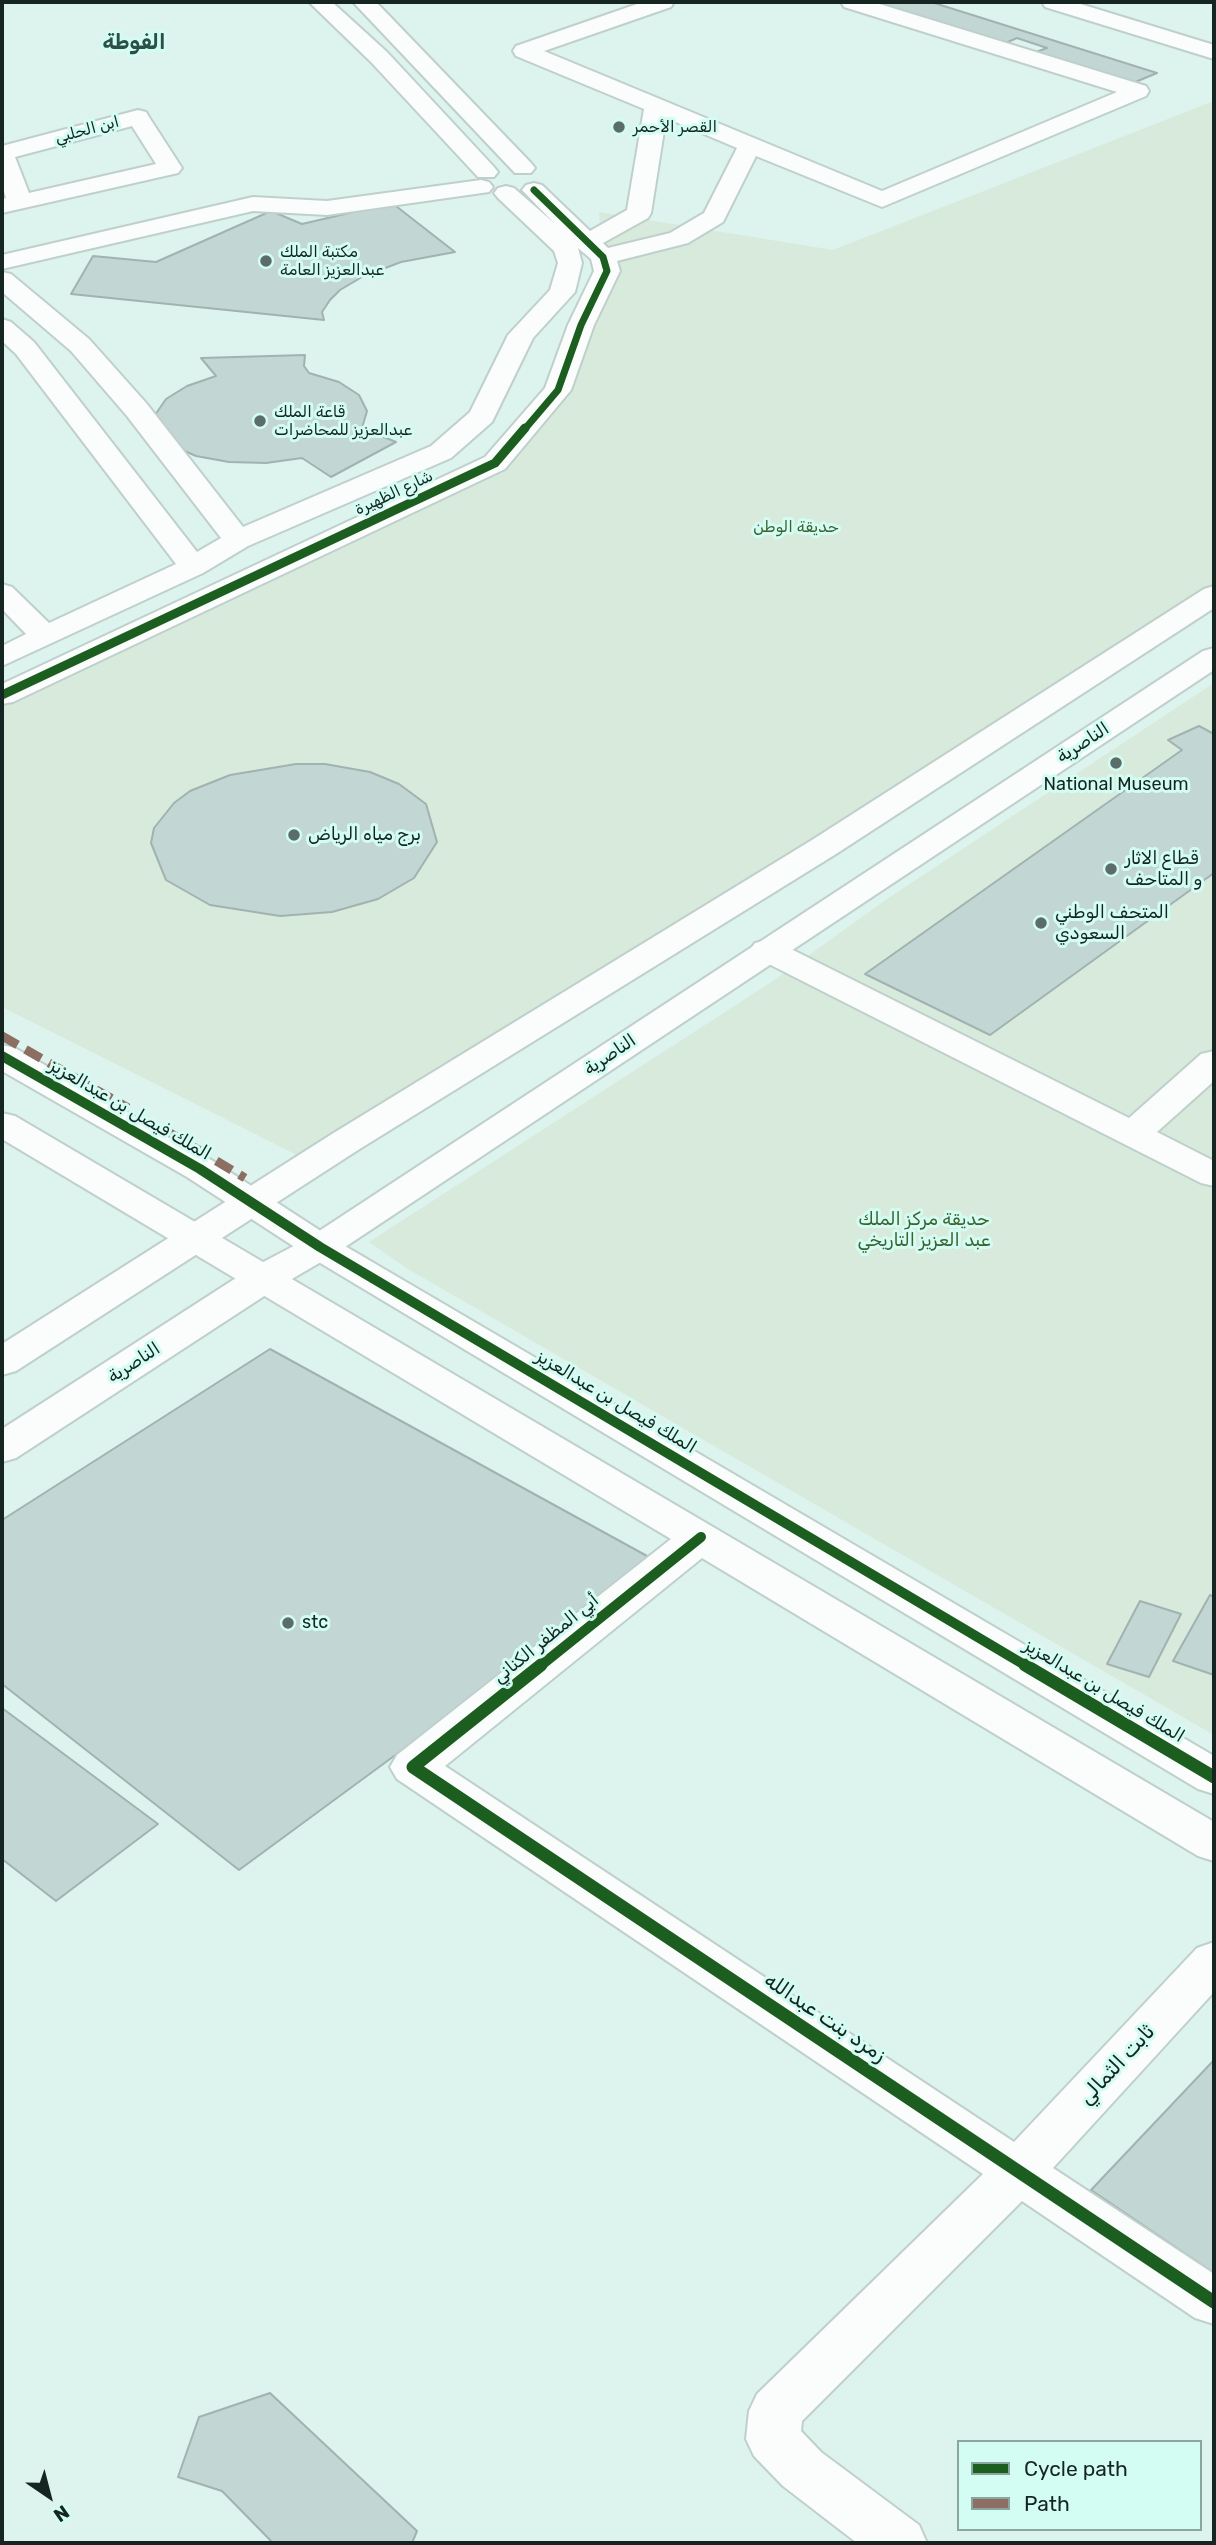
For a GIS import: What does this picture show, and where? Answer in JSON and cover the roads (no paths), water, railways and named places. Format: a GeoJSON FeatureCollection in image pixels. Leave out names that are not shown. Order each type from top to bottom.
{"type":"FeatureCollection","features":[{"type":"Feature","properties":{"kind":"street","name":"شارع الظهيرة"},"geometry":{"type":"LineString","coordinates":[[2,657],[193,567],[238,540],[441,452],[482,416],[521,335],[562,292],[570,262],[566,249],[552,234],[491,184],[379,57],[320,2]]}},
{"type":"Feature","properties":{"kind":"street"},"geometry":{"type":"LineString","coordinates":[[364,2],[594,250]]}},
{"type":"Feature","properties":{"kind":"street"},"geometry":{"type":"LineString","coordinates":[[663,2],[524,51],[882,200],[1138,91],[852,2]]}},
{"type":"Feature","properties":{"kind":"street"},"geometry":{"type":"LineString","coordinates":[[1053,2],[1214,52]]}},
{"type":"Feature","properties":{"kind":"street"},"geometry":{"type":"LineString","coordinates":[[1119,2],[1213,30]]}},
{"type":"Feature","properties":{"kind":"street"},"geometry":{"type":"LineString","coordinates":[[594,250],[639,213],[656,108]]}},
{"type":"Feature","properties":{"kind":"street","name":"ابن الحلبي"},"geometry":{"type":"LineString","coordinates":[[138,117],[170,168],[11,204],[2,153],[138,117]]}},
{"type":"Feature","properties":{"kind":"street"},"geometry":{"type":"LineString","coordinates":[[594,250],[679,238],[714,217],[750,145]]}},
{"type":"Feature","properties":{"kind":"street"},"geometry":{"type":"LineString","coordinates":[[2,262],[253,204],[327,208],[529,179]]}},
{"type":"Feature","properties":{"kind":"street"},"geometry":{"type":"LineString","coordinates":[[180,200],[202,214]]}},
{"type":"Feature","properties":{"kind":"street"},"geometry":{"type":"LineString","coordinates":[[2,229],[118,204]]}},
{"type":"Feature","properties":{"kind":"street","name":"شارع الظهيرة"},"geometry":{"type":"LineString","coordinates":[[2,695],[495,463],[558,390],[581,325],[607,271],[594,250]]}},
{"type":"Feature","properties":{"kind":"street"},"geometry":{"type":"LineString","coordinates":[[2,279],[80,345],[137,410],[238,540]]}},
{"type":"Feature","properties":{"kind":"street"},"geometry":{"type":"LineString","coordinates":[[2,327],[25,348],[193,567]]}},
{"type":"Feature","properties":{"kind":"street"},"geometry":{"type":"LineString","coordinates":[[2,593],[45,636]]}},
{"type":"Feature","properties":{"kind":"street"},"geometry":{"type":"LineString","coordinates":[[2,1362],[253,1204],[345,1142],[824,847],[1214,595]]}},
{"type":"Feature","properties":{"kind":"street","name":"الناصرية"},"geometry":{"type":"LineString","coordinates":[[2,1448],[264,1278],[320,1247],[1214,657]]}},
{"type":"Feature","properties":{"kind":"street"},"geometry":{"type":"LineString","coordinates":[[824,847],[814,854],[806,865],[807,871],[819,882],[830,886],[854,886],[882,874]]}},
{"type":"Feature","properties":{"kind":"street"},"geometry":{"type":"LineString","coordinates":[[767,950],[1214,1175]]}},
{"type":"Feature","properties":{"kind":"street","name":"الملك فيصل بن عبدالعزيز"},"geometry":{"type":"LineString","coordinates":[[2,1056],[200,1169],[320,1247],[1214,1777]]}},
{"type":"Feature","properties":{"kind":"street"},"geometry":{"type":"LineString","coordinates":[[1133,1134],[1214,1062]]}},
{"type":"Feature","properties":{"kind":"street"},"geometry":{"type":"LineString","coordinates":[[2,1124],[1214,1844]]}},
{"type":"Feature","properties":{"kind":"street","name":"أبي المظفر الكناني"},"geometry":{"type":"LineString","coordinates":[[412,1768],[701,1537]]}},
{"type":"Feature","properties":{"kind":"street","name":"زمرد بنت عبدالله"},"geometry":{"type":"LineString","coordinates":[[412,1768],[1020,2170],[1214,2302]]}},
{"type":"Feature","properties":{"kind":"street","name":"ثابت الثمالي"},"geometry":{"type":"LineString","coordinates":[[899,2543],[802,2469],[773,2439],[776,2410],[1020,2170],[1214,1961]]}},
{"type":"Feature","properties":{"kind":"place","name":"القصر الأحمر"},"geometry":{"type":"Point","coordinates":[619,127]}},
{"type":"Feature","properties":{"kind":"place","name":"مكتبة الملك عبدالعزيز العامة"},"geometry":{"type":"Point","coordinates":[266,261]}},
{"type":"Feature","properties":{"kind":"place","name":"قاعة الملك عبدالعزيز للمحاضرات"},"geometry":{"type":"Point","coordinates":[260,421]}},
{"type":"Feature","properties":{"kind":"place","name":"National Museum"},"geometry":{"type":"Point","coordinates":[1116,763]}},
{"type":"Feature","properties":{"kind":"place","name":"برج مياه الرياض"},"geometry":{"type":"Point","coordinates":[294,835]}},
{"type":"Feature","properties":{"kind":"place","name":"قطاع الاثار و المتاحف"},"geometry":{"type":"Point","coordinates":[1111,869]}},
{"type":"Feature","properties":{"kind":"place","name":"المتحف الوطني السعودي"},"geometry":{"type":"Point","coordinates":[1041,923]}},
{"type":"Feature","properties":{"kind":"place","name":"stc"},"geometry":{"type":"Point","coordinates":[288,1623]}},
{"type":"Feature","properties":{"kind":"district","name":"الفوطة"},"geometry":{"type":"Point","coordinates":[134,43]}},
{"type":"Feature","properties":{"kind":"park label","name":"حديقة الوطن"},"geometry":{"type":"Point","coordinates":[796,527]}},
{"type":"Feature","properties":{"kind":"park label","name":"حديقة مركز الملك عبد العزيز التاريخي"},"geometry":{"type":"Point","coordinates":[924,1230]}}]}
